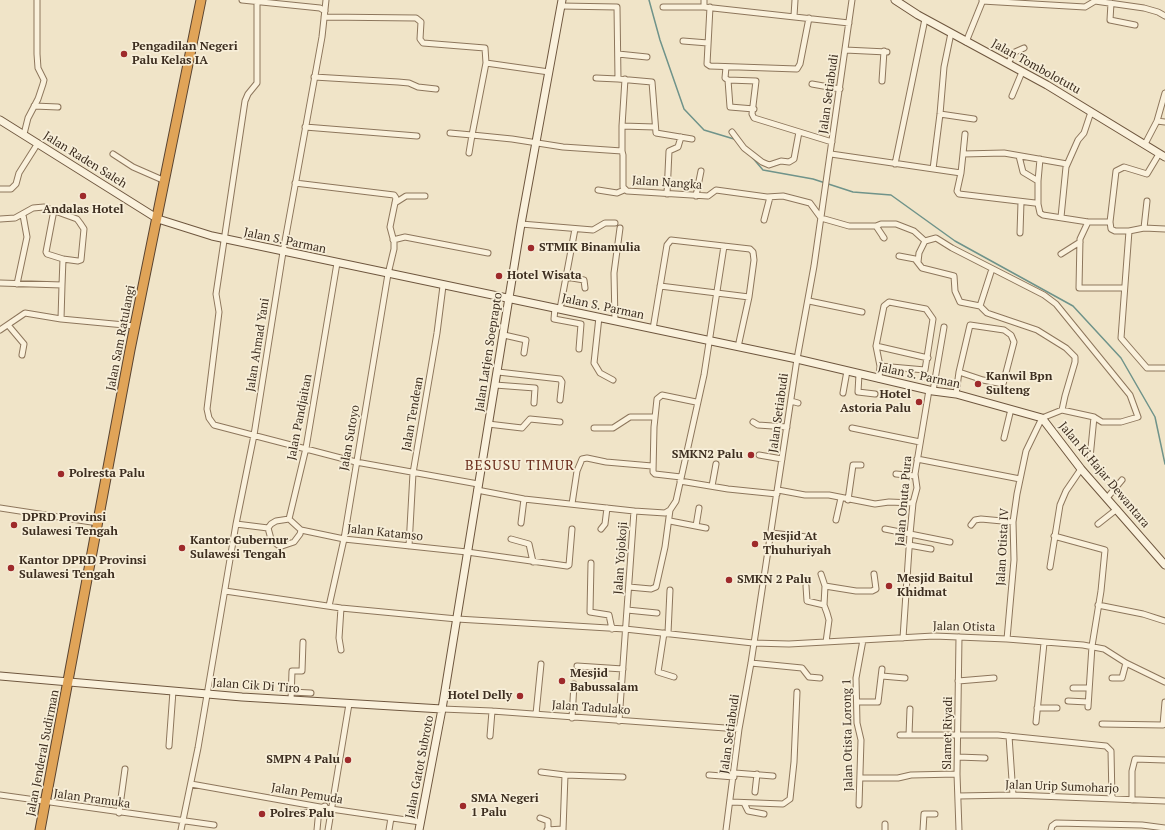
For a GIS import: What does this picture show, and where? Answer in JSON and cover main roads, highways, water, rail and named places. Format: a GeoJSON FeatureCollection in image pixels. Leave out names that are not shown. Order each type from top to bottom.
{"type":"FeatureCollection","features":[{"type":"Feature","properties":{"kind":"highway","name":"Jalan Sam Ratulangi"},"geometry":{"type":"LineString","coordinates":[[68,681],[135,326],[201,0]]}},
{"type":"Feature","properties":{"kind":"highway","name":"Jalan Jenderal Sudirman"},"geometry":{"type":"LineString","coordinates":[[40,830],[68,681]]}},
{"type":"Feature","properties":{"kind":"waterway"},"geometry":{"type":"LineString","coordinates":[[649,0],[660,40],[684,109],[704,130],[734,139]]}},
{"type":"Feature","properties":{"kind":"waterway"},"geometry":{"type":"LineString","coordinates":[[751,156],[763,170],[813,179],[853,192],[891,195],[955,241],[1073,306],[1121,358],[1155,417],[1165,464]]}},
{"type":"Feature","properties":{"kind":"place","name":"Pengadilan Negeri Palu Kelas IA"},"geometry":{"type":"Point","coordinates":[124,54]}},
{"type":"Feature","properties":{"kind":"place","name":"Andalas Hotel"},"geometry":{"type":"Point","coordinates":[83,196]}},
{"type":"Feature","properties":{"kind":"place","name":"STMIK Binamulia"},"geometry":{"type":"Point","coordinates":[531,248]}},
{"type":"Feature","properties":{"kind":"place","name":"Hotel Wisata"},"geometry":{"type":"Point","coordinates":[499,276]}},
{"type":"Feature","properties":{"kind":"place","name":"Kanwil Bpn Sulteng"},"geometry":{"type":"Point","coordinates":[978,384]}},
{"type":"Feature","properties":{"kind":"place","name":"Hotel Astoria Palu"},"geometry":{"type":"Point","coordinates":[919,402]}},
{"type":"Feature","properties":{"kind":"place","name":"SMKN2 Palu"},"geometry":{"type":"Point","coordinates":[751,455]}},
{"type":"Feature","properties":{"kind":"place","name":"Polresta Palu"},"geometry":{"type":"Point","coordinates":[61,474]}},
{"type":"Feature","properties":{"kind":"place","name":"DPRD Provinsi Sulawesi Tengah"},"geometry":{"type":"Point","coordinates":[14,525]}},
{"type":"Feature","properties":{"kind":"place","name":"Mesjid At Thuhuriyah"},"geometry":{"type":"Point","coordinates":[755,544]}},
{"type":"Feature","properties":{"kind":"place","name":"Kantor Gubernur Sulawesi Tengah"},"geometry":{"type":"Point","coordinates":[182,548]}},
{"type":"Feature","properties":{"kind":"place","name":"Kantor DPRD Provinsi Sulawesi Tengah"},"geometry":{"type":"Point","coordinates":[11,568]}},
{"type":"Feature","properties":{"kind":"place","name":"SMKN 2 Palu"},"geometry":{"type":"Point","coordinates":[729,580]}},
{"type":"Feature","properties":{"kind":"place","name":"Mesjid Baitul Khidmat"},"geometry":{"type":"Point","coordinates":[889,586]}},
{"type":"Feature","properties":{"kind":"place","name":"Mesjid Babussalam"},"geometry":{"type":"Point","coordinates":[562,681]}},
{"type":"Feature","properties":{"kind":"place","name":"Hotel Delly"},"geometry":{"type":"Point","coordinates":[520,696]}},
{"type":"Feature","properties":{"kind":"place","name":"SMPN 4 Palu"},"geometry":{"type":"Point","coordinates":[348,760]}},
{"type":"Feature","properties":{"kind":"place","name":"SMA Negeri 1 Palu"},"geometry":{"type":"Point","coordinates":[463,806]}},
{"type":"Feature","properties":{"kind":"place","name":"Polres Palu"},"geometry":{"type":"Point","coordinates":[262,814]}},
{"type":"Feature","properties":{"kind":"district","name":"BESUSU TIMUR"},"geometry":{"type":"Point","coordinates":[520,466]}}]}
